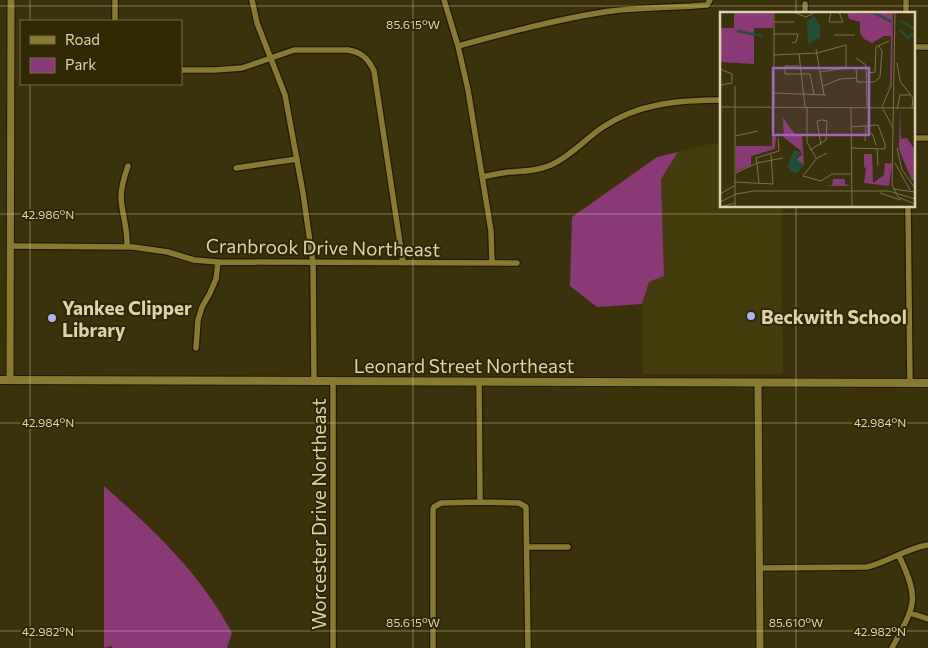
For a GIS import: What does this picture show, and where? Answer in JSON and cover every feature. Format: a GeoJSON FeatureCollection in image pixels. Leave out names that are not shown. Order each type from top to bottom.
{"type":"FeatureCollection","features":[{"type":"Feature","properties":{"kind":"main road","name":"Leonard Street Northeast"},"geometry":{"type":"LineString","coordinates":[[0,380],[928,383]]}},
{"type":"Feature","properties":{"kind":"street"},"geometry":{"type":"LineString","coordinates":[[10,380],[11,0]]}},
{"type":"Feature","properties":{"kind":"street"},"geometry":{"type":"LineString","coordinates":[[115,0],[115,20]]}},
{"type":"Feature","properties":{"kind":"street","name":"Worcester Drive Northeast"},"geometry":{"type":"LineString","coordinates":[[252,0],[257,23],[289,110],[314,263],[314,381]]}},
{"type":"Feature","properties":{"kind":"street"},"geometry":{"type":"LineString","coordinates":[[444,0],[458,46],[469,96],[491,232],[492,263]]}},
{"type":"Feature","properties":{"kind":"street"},"geometry":{"type":"LineString","coordinates":[[458,46],[557,21],[604,12],[702,6],[707,5],[710,0]]}},
{"type":"Feature","properties":{"kind":"street"},"geometry":{"type":"LineString","coordinates":[[805,4],[805,12]]}},
{"type":"Feature","properties":{"kind":"street"},"geometry":{"type":"LineString","coordinates":[[182,70],[234,69],[255,64],[294,50],[348,50],[358,53],[369,61],[374,71],[403,263]]}},
{"type":"Feature","properties":{"kind":"street"},"geometry":{"type":"LineString","coordinates":[[482,177],[533,171],[549,166],[572,152],[604,126],[626,114],[643,108],[676,101],[720,100]]}},
{"type":"Feature","properties":{"kind":"street"},"geometry":{"type":"LineString","coordinates":[[236,168],[297,159]]}},
{"type":"Feature","properties":{"kind":"street"},"geometry":{"type":"LineString","coordinates":[[127,246],[127,230],[121,198],[121,187],[128,166]]}},
{"type":"Feature","properties":{"kind":"street"},"geometry":{"type":"LineString","coordinates":[[908,208],[910,383]]}},
{"type":"Feature","properties":{"kind":"street","name":"Cranbrook Drive Northeast"},"geometry":{"type":"LineString","coordinates":[[10,246],[127,246],[148,248],[191,260],[218,262],[517,263]]}},
{"type":"Feature","properties":{"kind":"street"},"geometry":{"type":"LineString","coordinates":[[196,348],[198,320],[202,306],[216,279],[218,262]]}},
{"type":"Feature","properties":{"kind":"street","name":"Worcester Drive Northeast"},"geometry":{"type":"LineString","coordinates":[[333,381],[333,648]]}},
{"type":"Feature","properties":{"kind":"street"},"geometry":{"type":"LineString","coordinates":[[478,381],[480,502]]}},
{"type":"Feature","properties":{"kind":"street"},"geometry":{"type":"LineString","coordinates":[[758,383],[760,648]]}},
{"type":"Feature","properties":{"kind":"street"},"geometry":{"type":"LineString","coordinates":[[433,648],[432,509],[441,503],[480,502],[519,503],[526,507],[528,648]]}},
{"type":"Feature","properties":{"kind":"street"},"geometry":{"type":"LineString","coordinates":[[760,568],[867,567],[881,564],[920,546],[928,545]]}},
{"type":"Feature","properties":{"kind":"street"},"geometry":{"type":"LineString","coordinates":[[528,547],[568,547]]}},
{"type":"Feature","properties":{"kind":"street"},"geometry":{"type":"LineString","coordinates":[[892,648],[910,613],[913,601],[913,590],[899,556]]}},
{"type":"Feature","properties":{"kind":"street"},"geometry":{"type":"LineString","coordinates":[[910,613],[928,619]]}},
{"type":"Feature","properties":{"kind":"shaded area"},"geometry":{"type":"Polygon","coordinates":[[[709,144],[720,145],[720,208],[781,208],[783,374],[643,374],[642,304],[649,282],[664,276],[661,179],[678,152],[709,144]]]}},
{"type":"Feature","properties":{"kind":"green space"},"geometry":{"type":"Polygon","coordinates":[[[678,152],[661,179],[664,276],[649,282],[642,304],[597,307],[570,286],[572,217],[657,157],[678,152]]]}},
{"type":"Feature","properties":{"kind":"green space"},"geometry":{"type":"Polygon","coordinates":[[[104,486],[158,536],[206,591],[232,633],[227,648],[113,648],[111,646],[104,648],[104,486]]]}},
{"type":"Feature","properties":{"kind":"place","name":"Beckwith School"},"geometry":{"type":"Point","coordinates":[751,316]}},
{"type":"Feature","properties":{"kind":"place","name":"Yankee Clipper Library"},"geometry":{"type":"Point","coordinates":[52,318]}}]}
